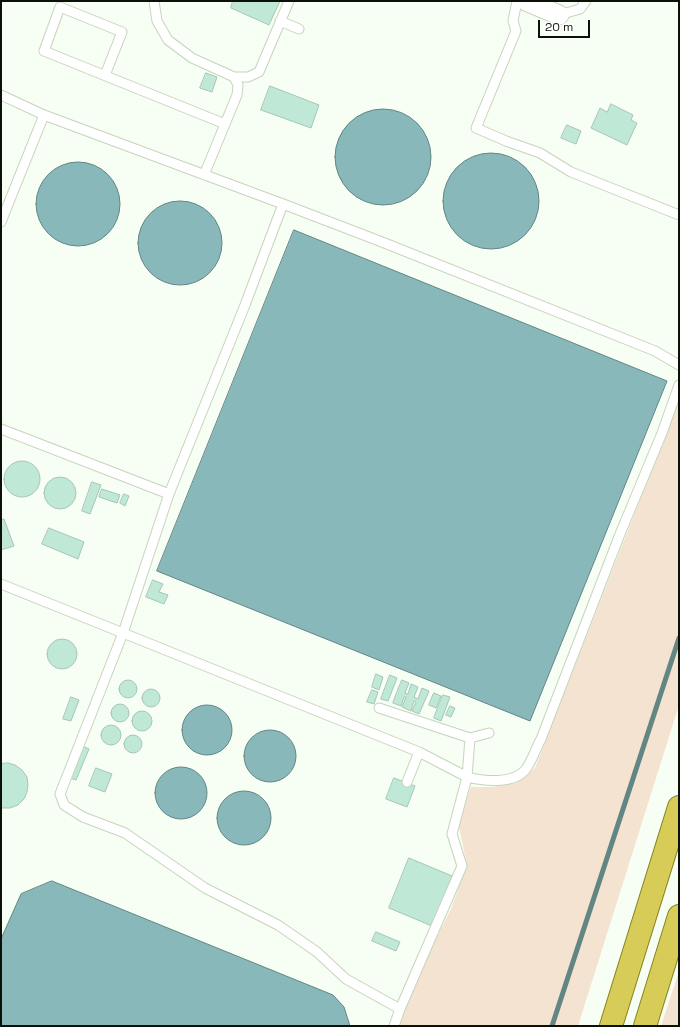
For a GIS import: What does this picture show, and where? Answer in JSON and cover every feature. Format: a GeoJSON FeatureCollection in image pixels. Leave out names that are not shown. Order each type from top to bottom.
{"type":"FeatureCollection","features":[{"type":"Feature","properties":{"kind":"highway"},"geometry":{"type":"LineString","coordinates":[[610,1026],[679,807]]}},
{"type":"Feature","properties":{"kind":"highway"},"geometry":{"type":"LineString","coordinates":[[645,1026],[679,916]]}},
{"type":"Feature","properties":{"kind":"street"},"geometry":{"type":"LineString","coordinates":[[526,1],[559,15]]}},
{"type":"Feature","properties":{"kind":"lane"},"geometry":{"type":"LineString","coordinates":[[154,1],[157,20],[168,40],[192,58],[234,76],[248,78],[259,72],[289,1]]}},
{"type":"Feature","properties":{"kind":"lane"},"geometry":{"type":"LineString","coordinates":[[517,1],[513,21],[516,31],[476,128],[540,153],[571,172],[679,215]]}},
{"type":"Feature","properties":{"kind":"lane"},"geometry":{"type":"LineString","coordinates":[[559,15],[580,9],[586,1]]}},
{"type":"Feature","properties":{"kind":"lane"},"geometry":{"type":"LineString","coordinates":[[105,75],[122,32],[60,7],[44,50],[105,75],[225,124]]}},
{"type":"Feature","properties":{"kind":"lane"},"geometry":{"type":"LineString","coordinates":[[280,21],[299,29]]}},
{"type":"Feature","properties":{"kind":"lane"},"geometry":{"type":"LineString","coordinates":[[204,175],[237,96],[238,85],[234,76]]}},
{"type":"Feature","properties":{"kind":"lane"},"geometry":{"type":"LineString","coordinates":[[1,96],[44,115],[382,242],[655,351],[679,365]]}},
{"type":"Feature","properties":{"kind":"lane"},"geometry":{"type":"LineString","coordinates":[[1,222],[44,115]]}},
{"type":"Feature","properties":{"kind":"lane"},"geometry":{"type":"LineString","coordinates":[[282,204],[245,305],[169,494],[123,633],[60,794],[64,805],[83,817],[125,833],[206,888],[278,925],[317,952],[346,979],[400,1009]]}},
{"type":"Feature","properties":{"kind":"lane"},"geometry":{"type":"LineString","coordinates":[[1,584],[419,752],[467,776],[481,780],[493,781],[514,778],[525,770],[541,739],[620,534],[662,433],[679,385]]}},
{"type":"Feature","properties":{"kind":"lane"},"geometry":{"type":"LineString","coordinates":[[1,428],[169,494]]}},
{"type":"Feature","properties":{"kind":"lane"},"geometry":{"type":"LineString","coordinates":[[379,708],[470,738],[489,732]]}},
{"type":"Feature","properties":{"kind":"lane"},"geometry":{"type":"LineString","coordinates":[[394,1026],[462,866],[452,834],[467,776],[470,738]]}},
{"type":"Feature","properties":{"kind":"lane"},"geometry":{"type":"LineString","coordinates":[[406,782],[419,752]]}},
{"type":"Feature","properties":{"kind":"shaded area"},"geometry":{"type":"Polygon","coordinates":[[[679,400],[679,705],[578,1026],[396,1026],[400,1011],[451,909],[467,865],[458,822],[471,787],[493,787],[516,783],[535,768],[679,400]]]}},
{"type":"Feature","properties":{"kind":"shaded area"},"geometry":{"type":"Polygon","coordinates":[[[679,971],[679,1026],[661,1026],[679,971]]]}},
{"type":"Feature","properties":{"kind":"water"},"geometry":{"type":"Polygon","coordinates":[[[383,109],[401,113],[410,117],[417,123],[423,130],[427,139],[431,157],[427,175],[423,184],[417,191],[410,197],[401,201],[383,205],[365,201],[356,197],[349,191],[343,184],[339,175],[335,157],[339,139],[343,130],[349,123],[356,117],[365,113],[383,109]]]}},
{"type":"Feature","properties":{"kind":"water"},"geometry":{"type":"Polygon","coordinates":[[[491,153],[509,157],[518,161],[525,167],[531,174],[535,183],[539,201],[535,219],[531,228],[525,235],[518,241],[509,245],[491,249],[473,245],[464,241],[457,235],[451,228],[447,219],[443,201],[447,183],[451,174],[457,167],[464,161],[473,157],[491,153]]]}},
{"type":"Feature","properties":{"kind":"water"},"geometry":{"type":"Polygon","coordinates":[[[70,162],[86,162],[102,169],[113,180],[120,196],[120,212],[117,220],[108,234],[102,239],[86,246],[70,246],[54,239],[43,228],[36,212],[36,196],[43,180],[54,169],[70,162]]]}},
{"type":"Feature","properties":{"kind":"water"},"geometry":{"type":"Polygon","coordinates":[[[180,201],[196,204],[210,213],[219,227],[222,243],[219,259],[210,273],[196,282],[180,285],[164,282],[150,273],[141,259],[138,243],[141,227],[150,213],[164,204],[180,201]]]}},
{"type":"Feature","properties":{"kind":"water"},"geometry":{"type":"Polygon","coordinates":[[[294,230],[667,381],[530,721],[157,571],[294,230]]]}},
{"type":"Feature","properties":{"kind":"water"},"geometry":{"type":"Polygon","coordinates":[[[202,705],[212,705],[225,712],[232,725],[232,735],[225,748],[212,755],[202,755],[193,751],[186,744],[182,735],[182,725],[186,716],[193,709],[202,705]]]}},
{"type":"Feature","properties":{"kind":"water"},"geometry":{"type":"Polygon","coordinates":[[[265,730],[275,730],[289,737],[296,751],[296,761],[289,775],[275,782],[265,782],[255,778],[248,771],[244,761],[244,751],[248,741],[255,734],[265,730]]]}},
{"type":"Feature","properties":{"kind":"water"},"geometry":{"type":"Polygon","coordinates":[[[176,767],[186,767],[195,771],[203,779],[207,788],[207,798],[203,807],[195,815],[186,819],[176,819],[167,815],[159,807],[155,798],[155,788],[159,779],[167,771],[176,767]]]}},
{"type":"Feature","properties":{"kind":"water"},"geometry":{"type":"Polygon","coordinates":[[[244,791],[254,793],[263,799],[269,808],[271,818],[269,828],[263,837],[254,843],[244,845],[234,843],[225,837],[219,828],[217,818],[219,808],[225,799],[234,793],[244,791]]]}},
{"type":"Feature","properties":{"kind":"water"},"geometry":{"type":"Polygon","coordinates":[[[52,881],[333,995],[344,1007],[350,1026],[1,1026],[1,939],[21,894],[52,881]]]}},
{"type":"Feature","properties":{"kind":"building"},"geometry":{"type":"Polygon","coordinates":[[[233,1],[280,1],[269,25],[231,8],[233,1]]]}},
{"type":"Feature","properties":{"kind":"building"},"geometry":{"type":"Polygon","coordinates":[[[206,73],[217,77],[212,92],[200,88],[206,73]]]}},
{"type":"Feature","properties":{"kind":"building"},"geometry":{"type":"Polygon","coordinates":[[[270,86],[319,105],[311,128],[261,110],[270,86]]]}},
{"type":"Feature","properties":{"kind":"building"},"geometry":{"type":"Polygon","coordinates":[[[611,104],[633,115],[631,120],[637,123],[627,145],[591,128],[600,108],[607,112],[611,104]]]}},
{"type":"Feature","properties":{"kind":"building"},"geometry":{"type":"Polygon","coordinates":[[[567,125],[581,131],[576,144],[561,138],[567,125]]]}},
{"type":"Feature","properties":{"kind":"building"},"geometry":{"type":"Polygon","coordinates":[[[26,461],[35,466],[39,472],[39,486],[35,492],[26,497],[18,497],[9,492],[5,486],[4,475],[9,466],[15,462],[26,461]]]}},
{"type":"Feature","properties":{"kind":"building"},"geometry":{"type":"Polygon","coordinates":[[[60,477],[69,480],[73,484],[76,493],[73,502],[69,506],[60,509],[51,506],[47,502],[44,493],[47,484],[51,480],[60,477]]]}},
{"type":"Feature","properties":{"kind":"building"},"geometry":{"type":"Polygon","coordinates":[[[92,482],[101,485],[90,514],[82,511],[92,482]]]}},
{"type":"Feature","properties":{"kind":"building"},"geometry":{"type":"Polygon","coordinates":[[[102,489],[120,495],[117,503],[99,497],[102,489]]]}},
{"type":"Feature","properties":{"kind":"building"},"geometry":{"type":"Polygon","coordinates":[[[124,494],[129,496],[125,506],[120,503],[124,494]]]}},
{"type":"Feature","properties":{"kind":"building"},"geometry":{"type":"Polygon","coordinates":[[[4,519],[14,546],[1,550],[1,521],[4,519]]]}},
{"type":"Feature","properties":{"kind":"building"},"geometry":{"type":"Polygon","coordinates":[[[49,528],[84,542],[78,559],[42,544],[49,528]]]}},
{"type":"Feature","properties":{"kind":"building"},"geometry":{"type":"Polygon","coordinates":[[[153,580],[163,584],[159,592],[168,595],[164,604],[146,597],[153,580]]]}},
{"type":"Feature","properties":{"kind":"building"},"geometry":{"type":"Polygon","coordinates":[[[62,639],[73,643],[77,654],[73,665],[62,669],[51,665],[47,654],[51,643],[62,639]]]}},
{"type":"Feature","properties":{"kind":"building"},"geometry":{"type":"Polygon","coordinates":[[[376,674],[383,677],[379,690],[372,687],[376,674]]]}},
{"type":"Feature","properties":{"kind":"building"},"geometry":{"type":"Polygon","coordinates":[[[390,675],[397,678],[388,701],[381,699],[390,675]]]}},
{"type":"Feature","properties":{"kind":"building"},"geometry":{"type":"Polygon","coordinates":[[[124,680],[132,680],[137,685],[135,696],[132,698],[124,698],[119,693],[119,685],[124,680]]]}},
{"type":"Feature","properties":{"kind":"building"},"geometry":{"type":"Polygon","coordinates":[[[402,680],[409,683],[405,693],[408,694],[411,684],[418,687],[414,697],[418,699],[422,688],[429,691],[419,714],[412,711],[416,702],[414,701],[411,711],[402,707],[406,697],[404,697],[401,706],[393,703],[402,680]]]}},
{"type":"Feature","properties":{"kind":"building"},"geometry":{"type":"Polygon","coordinates":[[[147,689],[155,689],[160,694],[158,705],[155,707],[147,707],[142,702],[142,694],[147,689]]]}},
{"type":"Feature","properties":{"kind":"building"},"geometry":{"type":"Polygon","coordinates":[[[372,690],[378,692],[374,704],[367,702],[372,690]]]}},
{"type":"Feature","properties":{"kind":"building"},"geometry":{"type":"Polygon","coordinates":[[[434,693],[441,696],[436,708],[429,705],[434,693]]]}},
{"type":"Feature","properties":{"kind":"building"},"geometry":{"type":"Polygon","coordinates":[[[443,695],[450,697],[441,721],[434,718],[443,695]]]}},
{"type":"Feature","properties":{"kind":"building"},"geometry":{"type":"Polygon","coordinates":[[[71,697],[79,700],[71,721],[63,719],[71,697]]]}},
{"type":"Feature","properties":{"kind":"building"},"geometry":{"type":"Polygon","coordinates":[[[116,704],[124,704],[129,709],[127,720],[124,722],[116,722],[111,717],[111,709],[116,704]]]}},
{"type":"Feature","properties":{"kind":"building"},"geometry":{"type":"Polygon","coordinates":[[[450,706],[455,708],[451,717],[446,715],[450,706]]]}},
{"type":"Feature","properties":{"kind":"building"},"geometry":{"type":"Polygon","coordinates":[[[142,711],[149,714],[152,721],[149,728],[142,731],[135,728],[132,721],[135,714],[142,711]]]}},
{"type":"Feature","properties":{"kind":"building"},"geometry":{"type":"Polygon","coordinates":[[[111,725],[118,728],[121,735],[118,742],[111,745],[104,742],[101,735],[104,728],[111,725]]]}},
{"type":"Feature","properties":{"kind":"building"},"geometry":{"type":"Polygon","coordinates":[[[133,735],[139,738],[142,744],[139,750],[133,753],[127,750],[124,744],[127,738],[133,735]]]}},
{"type":"Feature","properties":{"kind":"building"},"geometry":{"type":"Polygon","coordinates":[[[80,745],[89,749],[76,780],[67,777],[80,745]]]}},
{"type":"Feature","properties":{"kind":"building"},"geometry":{"type":"Polygon","coordinates":[[[8,763],[15,765],[22,770],[27,777],[27,792],[24,799],[18,805],[10,808],[1,808],[1,764],[8,763]]]}},
{"type":"Feature","properties":{"kind":"building"},"geometry":{"type":"Polygon","coordinates":[[[96,768],[112,774],[105,792],[89,786],[96,768]]]}},
{"type":"Feature","properties":{"kind":"building"},"geometry":{"type":"Polygon","coordinates":[[[394,778],[415,786],[407,807],[386,799],[394,778]]]}},
{"type":"Feature","properties":{"kind":"building"},"geometry":{"type":"Polygon","coordinates":[[[409,858],[452,876],[432,926],[389,908],[409,858]]]}},
{"type":"Feature","properties":{"kind":"building"},"geometry":{"type":"Polygon","coordinates":[[[376,932],[400,942],[396,951],[372,941],[376,932]]]}},
{"type":"Feature","properties":{"kind":"waterway"},"geometry":{"type":"LineString","coordinates":[[552,1026],[679,638]]}}]}
